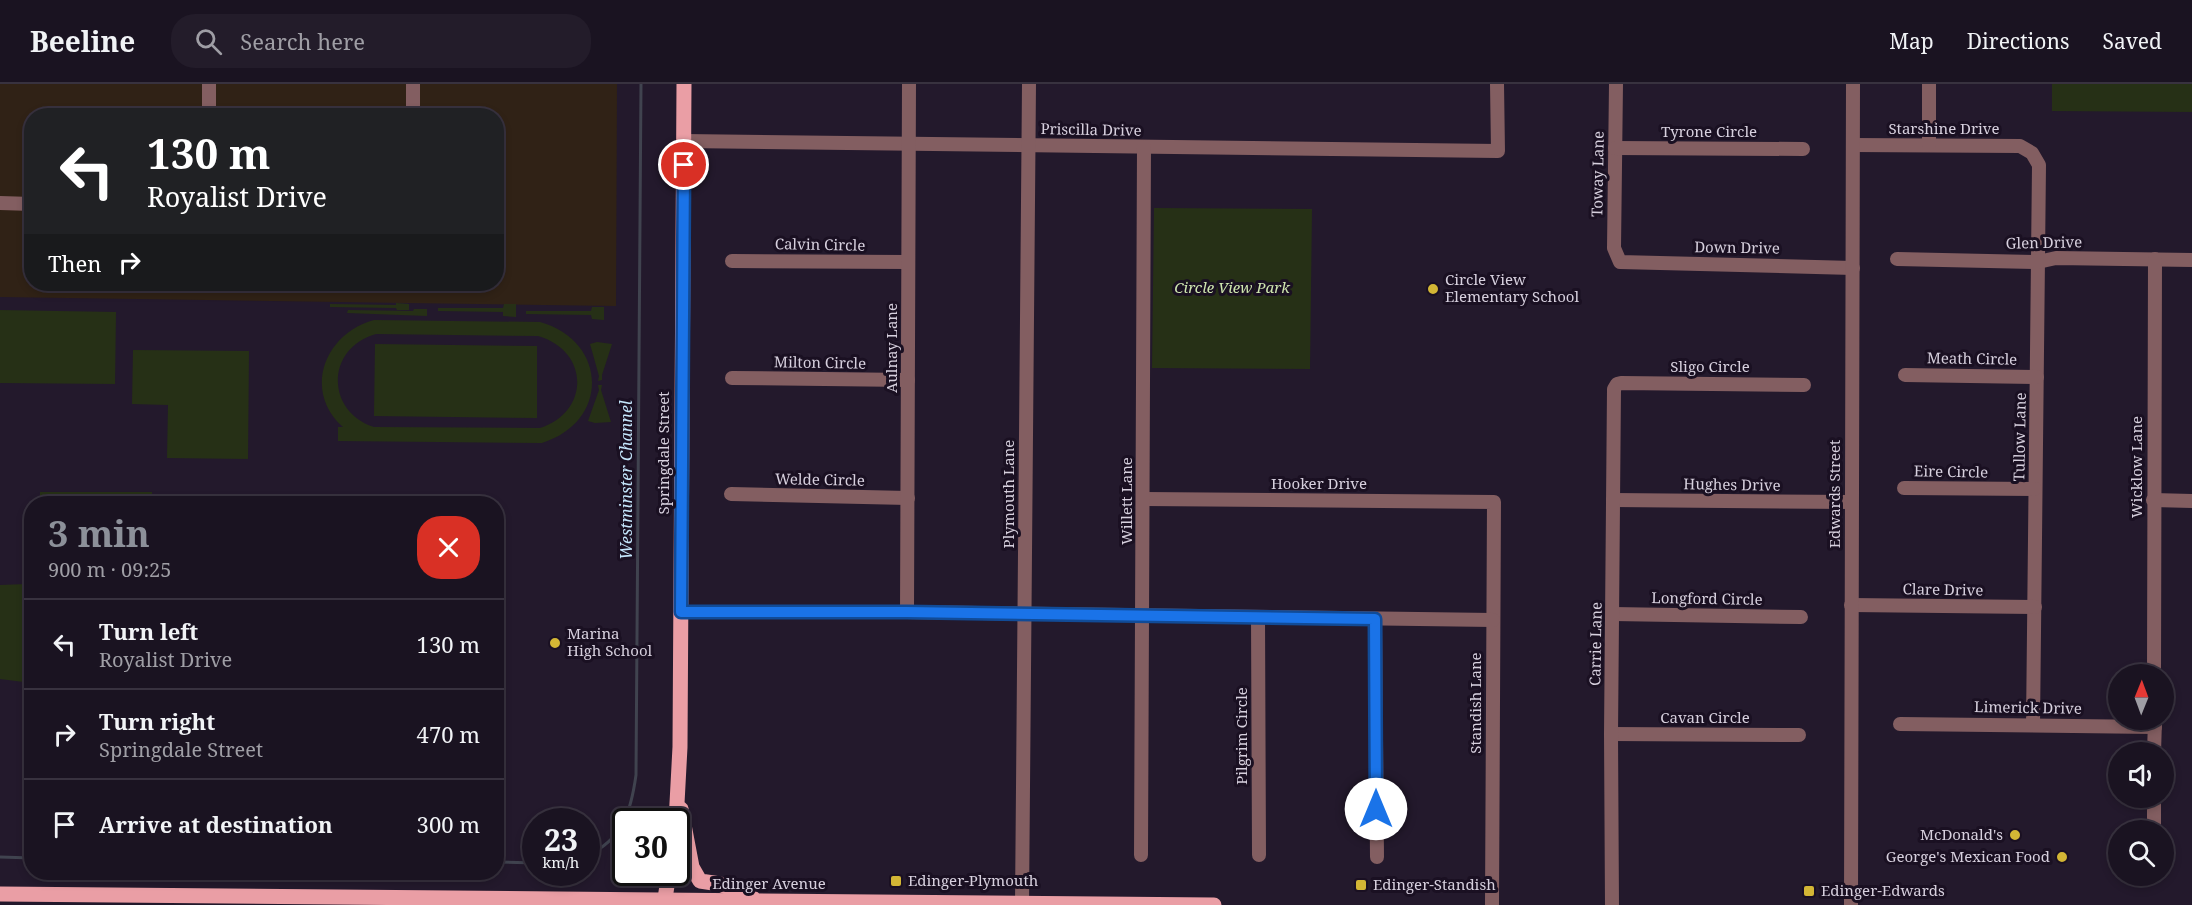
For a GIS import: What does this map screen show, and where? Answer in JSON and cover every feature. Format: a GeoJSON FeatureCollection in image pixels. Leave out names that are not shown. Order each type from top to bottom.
{"type":"FeatureCollection","features":[{"type":"Feature","properties":{"kind":"main road","name":"Springdale Street"},"geometry":{"type":"LineString","coordinates":[[677,808],[680,747],[684,84]]}},
{"type":"Feature","properties":{"kind":"main road"},"geometry":{"type":"LineString","coordinates":[[678,796],[695,875],[700,881],[720,884],[761,902]]}},
{"type":"Feature","properties":{"kind":"main road"},"geometry":{"type":"LineString","coordinates":[[664,903],[667,886]]}},
{"type":"Feature","properties":{"kind":"main road","name":"Edinger Avenue"},"geometry":{"type":"LineString","coordinates":[[0,894],[40,900],[1214,905]]}},
{"type":"Feature","properties":{"kind":"street"},"geometry":{"type":"LineString","coordinates":[[208,108],[209,84]]}},
{"type":"Feature","properties":{"kind":"street"},"geometry":{"type":"LineString","coordinates":[[412,108],[413,84]]}},
{"type":"Feature","properties":{"kind":"street","name":"Aulnay Lane"},"geometry":{"type":"LineString","coordinates":[[907,612],[909,84]]}},
{"type":"Feature","properties":{"kind":"street","name":"Plymouth Lane"},"geometry":{"type":"LineString","coordinates":[[1022,904],[1029,84]]}},
{"type":"Feature","properties":{"kind":"street","name":"Priscilla Drive"},"geometry":{"type":"LineString","coordinates":[[684,141],[1498,151],[1497,84]]}},
{"type":"Feature","properties":{"kind":"street","name":"Toway Lane"},"geometry":{"type":"LineString","coordinates":[[1616,84],[1614,248],[1620,262]]}},
{"type":"Feature","properties":{"kind":"street","name":"Edwards Street"},"geometry":{"type":"LineString","coordinates":[[1851,905],[1853,84]]}},
{"type":"Feature","properties":{"kind":"street"},"geometry":{"type":"LineString","coordinates":[[1929,84],[1929,145]]}},
{"type":"Feature","properties":{"kind":"street","name":"Starshine Drive"},"geometry":{"type":"LineString","coordinates":[[1853,145],[2020,146],[2032,153]]}},
{"type":"Feature","properties":{"kind":"street","name":"Willett Lane"},"geometry":{"type":"LineString","coordinates":[[1141,855],[1144,147]]}},
{"type":"Feature","properties":{"kind":"street","name":"Tyrone Circle"},"geometry":{"type":"LineString","coordinates":[[1615,148],[1803,149]]}},
{"type":"Feature","properties":{"kind":"street","name":"Tullow Lane"},"geometry":{"type":"LineString","coordinates":[[2032,153],[2039,165],[2033,724]]}},
{"type":"Feature","properties":{"kind":"street"},"geometry":{"type":"LineString","coordinates":[[0,203],[24,204]]}},
{"type":"Feature","properties":{"kind":"street","name":"Glen Drive"},"geometry":{"type":"LineString","coordinates":[[1897,259],[2038,262],[2056,258],[2192,260]]}},
{"type":"Feature","properties":{"kind":"street","name":"Wicklow Lane"},"geometry":{"type":"LineString","coordinates":[[2154,664],[2155,259]]}},
{"type":"Feature","properties":{"kind":"street","name":"Calvin Circle"},"geometry":{"type":"LineString","coordinates":[[732,261],[909,262]]}},
{"type":"Feature","properties":{"kind":"street","name":"Down Drive"},"geometry":{"type":"LineString","coordinates":[[1620,262],[1852,268]]}},
{"type":"Feature","properties":{"kind":"street","name":"Meath Circle"},"geometry":{"type":"LineString","coordinates":[[1905,375],[2037,376]]}},
{"type":"Feature","properties":{"kind":"street","name":"Milton Circle"},"geometry":{"type":"LineString","coordinates":[[732,378],[908,380]]}},
{"type":"Feature","properties":{"kind":"street","name":"Sligo Circle"},"geometry":{"type":"LineString","coordinates":[[1617,384],[1804,385]]}},
{"type":"Feature","properties":{"kind":"street","name":"Carrie Lane"},"geometry":{"type":"LineString","coordinates":[[1612,905],[1614,389],[1617,384]]}},
{"type":"Feature","properties":{"kind":"street","name":"Eire Circle"},"geometry":{"type":"LineString","coordinates":[[1904,488],[2035,489]]}},
{"type":"Feature","properties":{"kind":"street","name":"Welde Circle"},"geometry":{"type":"LineString","coordinates":[[731,494],[908,498]]}},
{"type":"Feature","properties":{"kind":"street","name":"Hooker Drive"},"geometry":{"type":"LineString","coordinates":[[1144,499],[1494,502]]}},
{"type":"Feature","properties":{"kind":"street","name":"Hughes Drive"},"geometry":{"type":"LineString","coordinates":[[1613,500],[1851,502]]}},
{"type":"Feature","properties":{"kind":"street"},"geometry":{"type":"LineString","coordinates":[[2153,500],[2192,501]]}},
{"type":"Feature","properties":{"kind":"street","name":"Standish Lane"},"geometry":{"type":"LineString","coordinates":[[1492,905],[1494,502]]}},
{"type":"Feature","properties":{"kind":"street","name":"Clare Drive"},"geometry":{"type":"LineString","coordinates":[[1851,605],[2035,607]]}},
{"type":"Feature","properties":{"kind":"street"},"geometry":{"type":"LineString","coordinates":[[681,612],[907,612],[1493,620]]}},
{"type":"Feature","properties":{"kind":"street","name":"Longford Circle"},"geometry":{"type":"LineString","coordinates":[[1613,615],[1801,617]]}},
{"type":"Feature","properties":{"kind":"street","name":"Pilgrim Circle"},"geometry":{"type":"LineString","coordinates":[[1258,617],[1259,855]]}},
{"type":"Feature","properties":{"kind":"street"},"geometry":{"type":"LineString","coordinates":[[1375,619],[1377,857]]}},
{"type":"Feature","properties":{"kind":"street","name":"Limerick Drive"},"geometry":{"type":"LineString","coordinates":[[1900,724],[2108,723]]}},
{"type":"Feature","properties":{"kind":"street","name":"Cavan Circle"},"geometry":{"type":"LineString","coordinates":[[1611,734],[1799,735]]}},
{"type":"Feature","properties":{"kind":"shaded area"},"geometry":{"type":"Polygon","coordinates":[[[0,84],[617,84],[616,306],[0,297],[0,84]]]}},
{"type":"Feature","properties":{"kind":"green space"},"geometry":{"type":"Polygon","coordinates":[[[2052,84],[2192,84],[2192,112],[2052,111],[2052,84]]]}},
{"type":"Feature","properties":{"kind":"green space","name":"Circle View Park"},"geometry":{"type":"Polygon","coordinates":[[[1154,208],[1312,209],[1310,369],[1152,368],[1154,208]]]}},
{"type":"Feature","properties":{"kind":"green space"},"geometry":{"type":"Polygon","coordinates":[[[396,303],[409,304],[409,310],[330,307],[330,304],[396,305],[396,303]]]}},
{"type":"Feature","properties":{"kind":"green space"},"geometry":{"type":"Polygon","coordinates":[[[504,304],[516,304],[516,317],[503,316],[503,312],[438,311],[438,308],[503,308],[504,304]]]}},
{"type":"Feature","properties":{"kind":"green space"},"geometry":{"type":"Polygon","coordinates":[[[592,307],[604,307],[604,320],[592,319],[591,315],[526,314],[526,311],[591,311],[592,307]]]}},
{"type":"Feature","properties":{"kind":"green space"},"geometry":{"type":"Polygon","coordinates":[[[414,309],[427,309],[427,316],[347,313],[348,310],[413,311],[414,309]]]}},
{"type":"Feature","properties":{"kind":"green space"},"geometry":{"type":"Polygon","coordinates":[[[0,310],[116,312],[115,384],[0,383],[0,310]]]}},
{"type":"Feature","properties":{"kind":"green space"},"geometry":{"type":"Polygon","coordinates":[[[374,320],[540,322],[562,332],[579,346],[588,363],[592,382],[589,400],[580,418],[564,433],[542,443],[338,441],[338,427],[343,427],[331,413],[324,397],[322,381],[325,365],[332,350],[343,337],[357,327],[374,320]],[[376,334],[360,341],[348,352],[340,365],[338,380],[340,394],[347,408],[358,419],[374,427],[540,428],[556,420],[568,409],[575,396],[577,382],[575,367],[567,354],[555,344],[538,336],[376,334]]]}},
{"type":"Feature","properties":{"kind":"green space"},"geometry":{"type":"Polygon","coordinates":[[[597,342],[612,344],[602,380],[598,381],[599,376],[590,344],[597,342]]]}},
{"type":"Feature","properties":{"kind":"green space"},"geometry":{"type":"Polygon","coordinates":[[[375,344],[537,346],[537,418],[374,416],[375,344]]]}},
{"type":"Feature","properties":{"kind":"green space"},"geometry":{"type":"Polygon","coordinates":[[[133,350],[249,351],[248,459],[167,458],[168,405],[132,404],[133,350]]]}},
{"type":"Feature","properties":{"kind":"green space"},"geometry":{"type":"Polygon","coordinates":[[[598,385],[602,385],[601,390],[611,422],[588,421],[599,390],[598,385]]]}},
{"type":"Feature","properties":{"kind":"green space"},"geometry":{"type":"Polygon","coordinates":[[[40,492],[152,492],[152,496],[40,496],[40,492]]]}},
{"type":"Feature","properties":{"kind":"green space"},"geometry":{"type":"Polygon","coordinates":[[[24,584],[24,682],[0,679],[0,585],[24,584]]]}},
{"type":"Feature","properties":{"kind":"waterway","name":"Westminster Channel"},"geometry":{"type":"LineString","coordinates":[[600,848],[609,842],[623,823],[631,801],[636,775],[641,84]]}},
{"type":"Feature","properties":{"kind":"waterway","name":"Westminster Channel"},"geometry":{"type":"LineString","coordinates":[[0,857],[24,858]]}},
{"type":"Feature","properties":{"kind":"waterway","name":"Westminster Channel"},"geometry":{"type":"LineString","coordinates":[[504,862],[522,863]]}},
{"type":"Feature","properties":{"kind":"place","name":"Circle View Elementary School"},"geometry":{"type":"Point","coordinates":[1433,289]}},
{"type":"Feature","properties":{"kind":"place","name":"Marina High School"},"geometry":{"type":"Point","coordinates":[555,643]}},
{"type":"Feature","properties":{"kind":"place","name":"McDonald's"},"geometry":{"type":"Point","coordinates":[2015,835]}},
{"type":"Feature","properties":{"kind":"place","name":"George's Mexican Food"},"geometry":{"type":"Point","coordinates":[2062,857]}},
{"type":"Feature","properties":{"kind":"place","name":"Edinger-Plymouth"},"geometry":{"type":"Point","coordinates":[896,881]}},
{"type":"Feature","properties":{"kind":"place","name":"Edinger-Standish"},"geometry":{"type":"Point","coordinates":[1361,885]}},
{"type":"Feature","properties":{"kind":"place","name":"Edinger-Edwards"},"geometry":{"type":"Point","coordinates":[1809,891]}},
{"type":"Feature","properties":{"kind":"route"},"geometry":{"type":"LineString","coordinates":[[684,165],[681,612],[907,612],[1375,619],[1376,809]]}}]}
